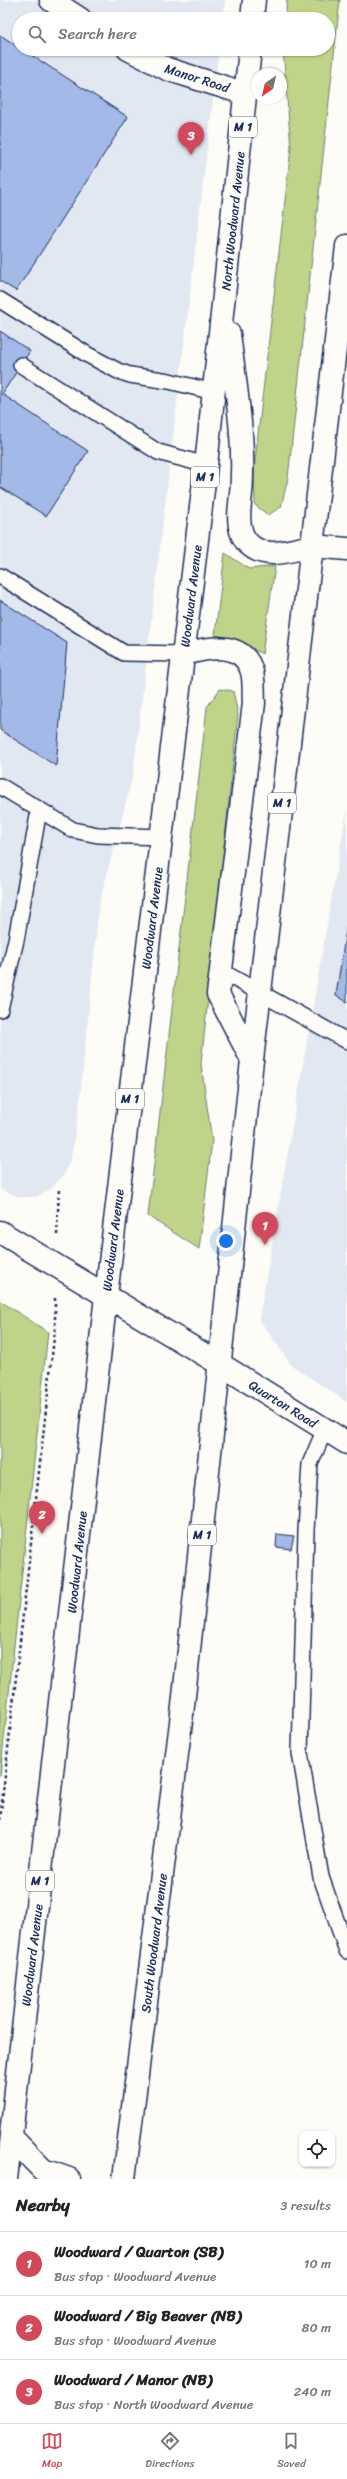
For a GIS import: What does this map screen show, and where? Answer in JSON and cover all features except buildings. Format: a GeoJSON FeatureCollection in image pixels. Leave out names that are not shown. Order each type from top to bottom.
{"type":"FeatureCollection","features":[{"type":"Feature","properties":{"kind":"main road"},"geometry":{"type":"LineString","coordinates":[[50,0],[69,12]]}},
{"type":"Feature","properties":{"kind":"main road"},"geometry":{"type":"LineString","coordinates":[[253,12],[254,0]]}},
{"type":"Feature","properties":{"kind":"main road","name":"Manor Road"},"geometry":{"type":"LineString","coordinates":[[142,56],[167,69],[246,94]]}},
{"type":"Feature","properties":{"kind":"main road","name":"M 1"},"geometry":{"type":"LineString","coordinates":[[246,94],[249,56]]}},
{"type":"Feature","properties":{"kind":"main road","name":"North Woodward Avenue"},"geometry":{"type":"LineString","coordinates":[[224,301],[246,94]]}},
{"type":"Feature","properties":{"kind":"main road","name":"M 1"},"geometry":{"type":"LineString","coordinates":[[220,1364],[260,991],[313,546],[343,323],[347,246]]}},
{"type":"Feature","properties":{"kind":"main road"},"geometry":{"type":"LineString","coordinates":[[224,301],[242,435],[243,478],[238,521],[243,537],[250,546],[264,552],[275,554],[292,549],[313,546],[347,549]]}},
{"type":"Feature","properties":{"kind":"main road","name":"Woodward Avenue"},"geometry":{"type":"LineString","coordinates":[[6,2179],[106,1296],[184,654],[224,301]]}},
{"type":"Feature","properties":{"kind":"main road"},"geometry":{"type":"LineString","coordinates":[[184,654],[219,647],[234,650],[246,659],[252,669],[254,703],[218,994],[252,1060]]}},
{"type":"Feature","properties":{"kind":"main road","name":"Quarton Road"},"geometry":{"type":"LineString","coordinates":[[0,1232],[220,1364],[347,1443]]}},
{"type":"Feature","properties":{"kind":"main road","name":"South Woodward Avenue"},"geometry":{"type":"LineString","coordinates":[[124,2179],[183,1706],[220,1364]]}},
{"type":"Feature","properties":{"kind":"main road"},"geometry":{"type":"LineString","coordinates":[[11,2137],[43,2170],[69,2179]]}},
{"type":"Feature","properties":{"kind":"lane"},"geometry":{"type":"LineString","coordinates":[[0,300],[88,355],[118,370],[130,375],[169,381],[214,392]]}},
{"type":"Feature","properties":{"kind":"lane"},"geometry":{"type":"LineString","coordinates":[[21,365],[158,452],[206,465]]}},
{"type":"Feature","properties":{"kind":"lane"},"geometry":{"type":"LineString","coordinates":[[0,576],[124,654],[184,654]]}},
{"type":"Feature","properties":{"kind":"lane"},"geometry":{"type":"LineString","coordinates":[[0,786],[73,830],[98,835],[162,837]]}},
{"type":"Feature","properties":{"kind":"lane"},"geometry":{"type":"LineString","coordinates":[[0,1009],[16,940],[39,810]]}},
{"type":"Feature","properties":{"kind":"lane"},"geometry":{"type":"LineString","coordinates":[[220,971],[260,991],[347,1040]]}},
{"type":"Feature","properties":{"kind":"lane"},"geometry":{"type":"LineString","coordinates":[[325,1430],[310,1464],[306,1532],[300,1753],[321,1877],[347,1952]]}},
{"type":"Feature","properties":{"kind":"path"},"geometry":{"type":"LineString","coordinates":[[0,1820],[55,1329]]}},
{"type":"Feature","properties":{"kind":"shaded area"},"geometry":{"type":"Polygon","coordinates":[[[0,0],[225,0],[224,12],[12,12],[12,56],[218,56],[133,775],[99,905],[79,1109],[71,1158],[64,1175],[52,1188],[37,1197],[18,1197],[0,1189],[0,0]]]}},
{"type":"Feature","properties":{"kind":"shaded area"},"geometry":{"type":"Polygon","coordinates":[[[347,809],[347,1402],[291,1365],[259,1319],[347,809]]]}},
{"type":"Feature","properties":{"kind":"green space"},"geometry":{"type":"Polygon","coordinates":[[[287,0],[340,0],[335,46],[335,12],[286,12],[287,0]]]}},
{"type":"Feature","properties":{"kind":"green space"},"geometry":{"type":"Polygon","coordinates":[[[284,56],[334,56],[288,478],[281,507],[268,515],[255,505],[254,469],[291,148],[287,98],[287,68],[285,68],[284,56]]]}},
{"type":"Feature","properties":{"kind":"green space"},"geometry":{"type":"Polygon","coordinates":[[[225,553],[249,569],[275,566],[262,654],[242,642],[215,635],[225,553]]]}},
{"type":"Feature","properties":{"kind":"green space"},"geometry":{"type":"Polygon","coordinates":[[[220,689],[233,691],[238,715],[201,1064],[212,1141],[199,1249],[148,1216],[207,707],[220,689]]]}},
{"type":"Feature","properties":{"kind":"green space"},"geometry":{"type":"Polygon","coordinates":[[[0,1301],[48,1332],[0,1776],[0,1301]]]}},
{"type":"Feature","properties":{"kind":"place","name":"Woodward / Manor (NB)"},"geometry":{"type":"Point","coordinates":[191,155]}},
{"type":"Feature","properties":{"kind":"place","name":"Woodward / Quarton (SB)"},"geometry":{"type":"Point","coordinates":[265,1245]}},
{"type":"Feature","properties":{"kind":"place","name":"Woodward / Big Beaver (NB)"},"geometry":{"type":"Point","coordinates":[42,1534]}}]}
